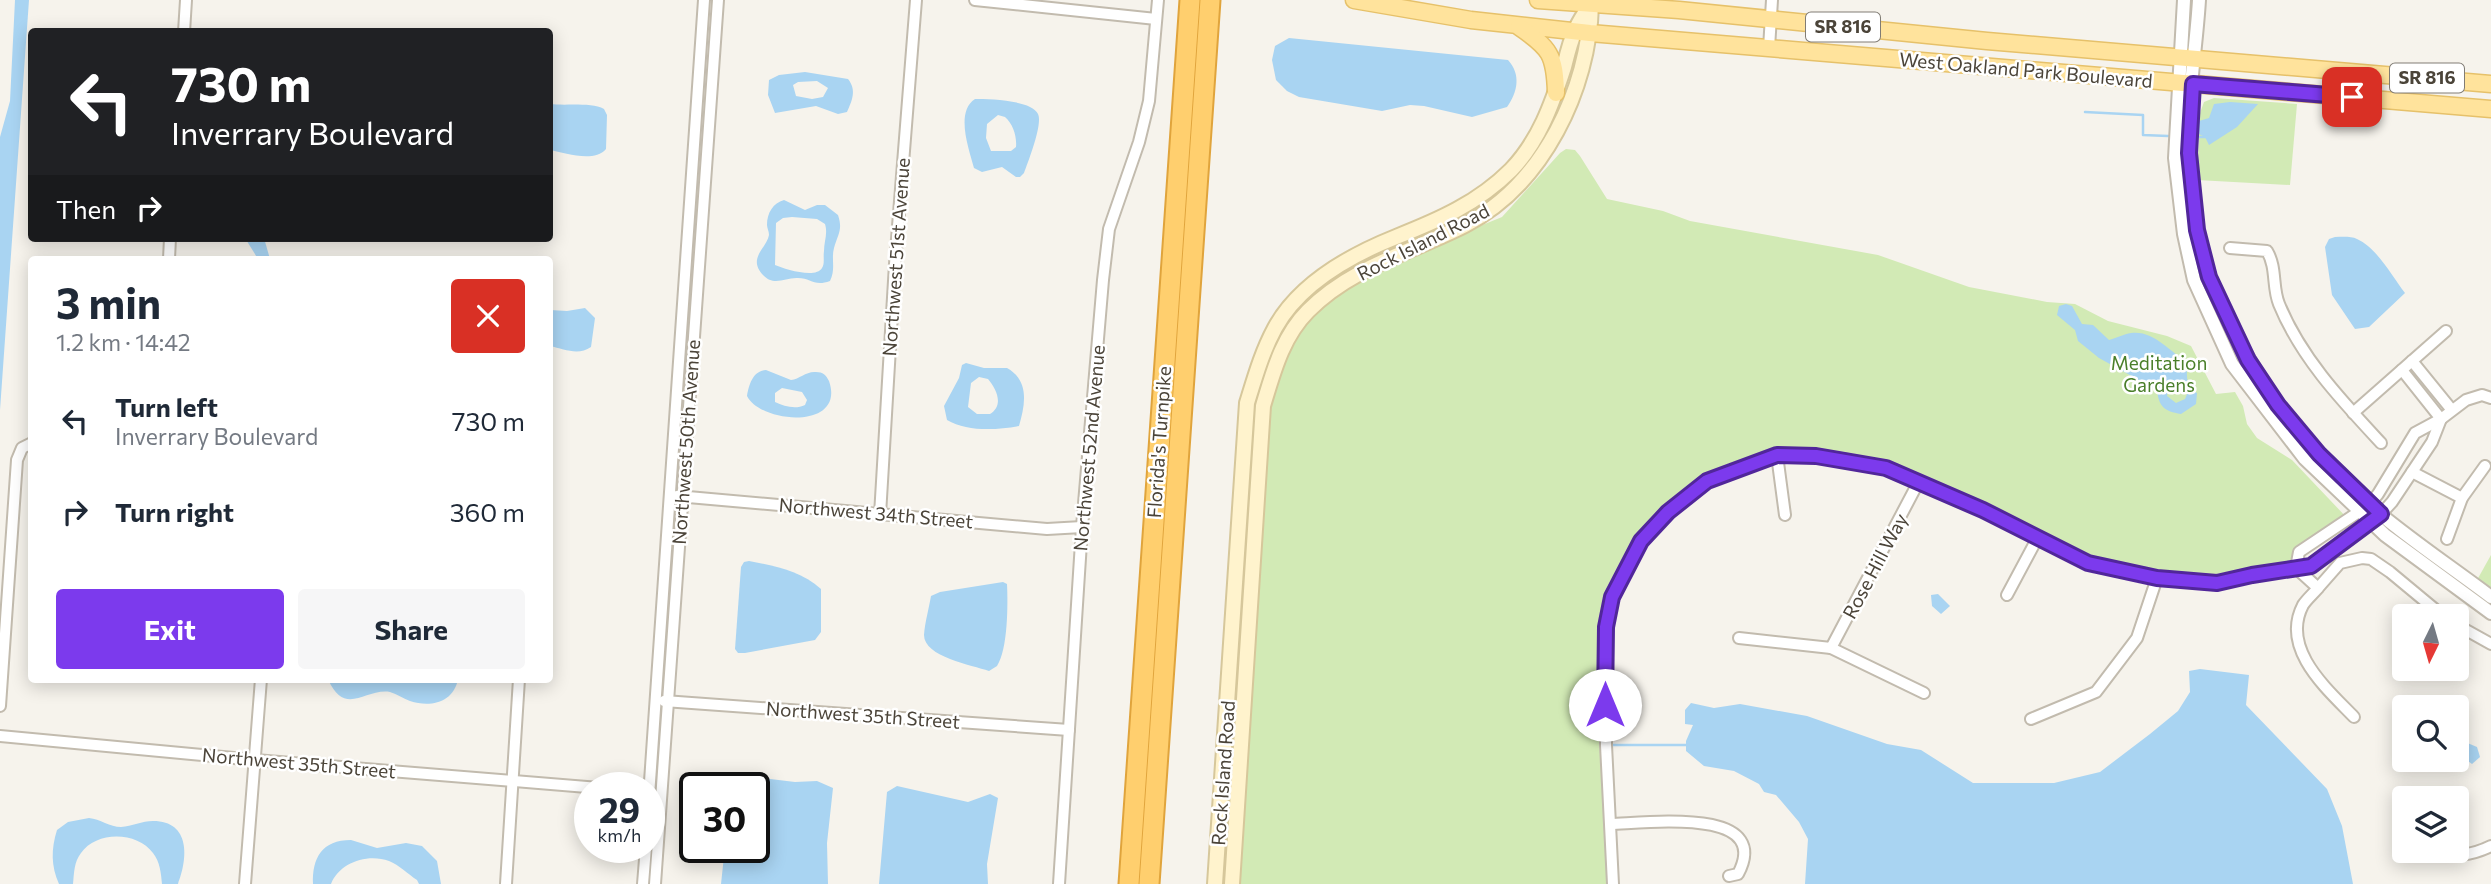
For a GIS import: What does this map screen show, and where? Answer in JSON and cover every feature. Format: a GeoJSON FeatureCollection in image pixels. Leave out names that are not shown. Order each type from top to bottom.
{"type":"FeatureCollection","features":[{"type":"Feature","properties":{"kind":"highway","name":"Florida's Turnpike"},"geometry":{"type":"LineString","coordinates":[[1129,884],[1190,0]]}},
{"type":"Feature","properties":{"kind":"highway","name":"Florida's Turnpike"},"geometry":{"type":"LineString","coordinates":[[1149,884],[1210,0]]}},
{"type":"Feature","properties":{"kind":"main road","name":"West Oakland Park Boulevard"},"geometry":{"type":"LineString","coordinates":[[1354,0],[1517,26],[2491,109]]}},
{"type":"Feature","properties":{"kind":"main road","name":"West Oakland Park Boulevard"},"geometry":{"type":"LineString","coordinates":[[1538,0],[2491,84]]}},
{"type":"Feature","properties":{"kind":"main road","name":"Rock Island Road"},"geometry":{"type":"LineString","coordinates":[[1232,884],[1263,406],[1275,365],[1290,334],[1308,311],[1328,295],[1381,261],[1472,221],[1499,202],[1523,180],[1544,154],[1557,132],[1572,96],[1591,3]]}},
{"type":"Feature","properties":{"kind":"main road"},"geometry":{"type":"LineString","coordinates":[[1517,26],[1545,46],[1551,55],[1556,93]]}},
{"type":"Feature","properties":{"kind":"main road","name":"Rock Island Road"},"geometry":{"type":"LineString","coordinates":[[1215,884],[1247,403],[1260,359],[1276,326],[1296,300],[1336,268],[1356,255],[1462,209],[1489,191],[1512,168],[1533,142],[1583,32]]}},
{"type":"Feature","properties":{"kind":"street"},"geometry":{"type":"LineString","coordinates":[[184,28],[186,0]]}},
{"type":"Feature","properties":{"kind":"street","name":"Northwest 50th Avenue"},"geometry":{"type":"LineString","coordinates":[[663,772],[676,496],[676,405],[704,0]]}},
{"type":"Feature","properties":{"kind":"street","name":"Northwest 50th Avenue"},"geometry":{"type":"LineString","coordinates":[[651,772],[676,496],[689,406],[718,0]]}},
{"type":"Feature","properties":{"kind":"street","name":"Northwest 51st Avenue"},"geometry":{"type":"LineString","coordinates":[[880,514],[895,257],[916,0]]}},
{"type":"Feature","properties":{"kind":"street"},"geometry":{"type":"LineString","coordinates":[[975,0],[1156,19]]}},
{"type":"Feature","properties":{"kind":"street","name":"Northwest 52nd Avenue"},"geometry":{"type":"LineString","coordinates":[[1059,884],[1082,527],[1103,280],[1109,229],[1139,142],[1149,101],[1158,0]]}},
{"type":"Feature","properties":{"kind":"street"},"geometry":{"type":"LineString","coordinates":[[1769,48],[1772,0]]}},
{"type":"Feature","properties":{"kind":"street"},"geometry":{"type":"LineString","coordinates":[[2184,0],[2189,153],[2197,230],[2209,277],[2248,360],[2278,405],[2363,508]]}},
{"type":"Feature","properties":{"kind":"street"},"geometry":{"type":"LineString","coordinates":[[2187,58],[2199,0]]}},
{"type":"Feature","properties":{"kind":"street"},"geometry":{"type":"LineString","coordinates":[[2186,83],[2175,158],[2184,234],[2194,280],[2232,364],[2305,459],[2491,613]]}},
{"type":"Feature","properties":{"kind":"street"},"geometry":{"type":"LineString","coordinates":[[693,156],[706,157]]}},
{"type":"Feature","properties":{"kind":"street"},"geometry":{"type":"LineString","coordinates":[[687,236],[701,236]]}},
{"type":"Feature","properties":{"kind":"street"},"geometry":{"type":"LineString","coordinates":[[2230,248],[2267,251],[2274,263],[2277,300],[2292,330],[2314,367],[2381,443]]}},
{"type":"Feature","properties":{"kind":"street"},"geometry":{"type":"LineString","coordinates":[[2191,260],[2198,262],[2209,277]]}},
{"type":"Feature","properties":{"kind":"street"},"geometry":{"type":"LineString","coordinates":[[682,318],[695,318]]}},
{"type":"Feature","properties":{"kind":"street"},"geometry":{"type":"LineString","coordinates":[[2353,413],[2446,331]]}},
{"type":"Feature","properties":{"kind":"street"},"geometry":{"type":"LineString","coordinates":[[2412,361],[2451,409]]}},
{"type":"Feature","properties":{"kind":"street"},"geometry":{"type":"LineString","coordinates":[[2402,370],[2441,419]]}},
{"type":"Feature","properties":{"kind":"street"},"geometry":{"type":"LineString","coordinates":[[2296,568],[2299,552],[2363,508],[2378,494],[2415,433],[2441,419],[2466,400],[2482,395],[2491,398]]}},
{"type":"Feature","properties":{"kind":"street"},"geometry":{"type":"LineString","coordinates":[[676,405],[689,406]]}},
{"type":"Feature","properties":{"kind":"street"},"geometry":{"type":"LineString","coordinates":[[1614,884],[1605,685],[1606,627],[1612,597],[1641,541],[1668,512],[1707,481],[1777,455],[1848,460],[1886,468],[1983,510],[2088,563],[2157,578],[2217,583],[2311,566],[2376,518],[2392,502],[2432,442],[2441,419]]}},
{"type":"Feature","properties":{"kind":"street"},"geometry":{"type":"LineString","coordinates":[[0,706],[17,460],[27,446]]}},
{"type":"Feature","properties":{"kind":"street"},"geometry":{"type":"LineString","coordinates":[[1777,455],[1785,515]]}},
{"type":"Feature","properties":{"kind":"street"},"geometry":{"type":"LineString","coordinates":[[2447,539],[2462,498],[2485,466]]}},
{"type":"Feature","properties":{"kind":"street"},"geometry":{"type":"LineString","coordinates":[[2412,472],[2462,498]]}},
{"type":"Feature","properties":{"kind":"street","name":"Rose Hill Way"},"geometry":{"type":"LineString","coordinates":[[1831,648],[1918,483]]}},
{"type":"Feature","properties":{"kind":"street","name":"Northwest 34th Street"},"geometry":{"type":"LineString","coordinates":[[676,496],[1047,528],[1082,527]]}},
{"type":"Feature","properties":{"kind":"street"},"geometry":{"type":"LineString","coordinates":[[2376,518],[2491,597]]}},
{"type":"Feature","properties":{"kind":"street"},"geometry":{"type":"LineString","coordinates":[[2007,595],[2039,537]]}},
{"type":"Feature","properties":{"kind":"street"},"geometry":{"type":"LineString","coordinates":[[2354,717],[2312,674],[2299,646],[2297,627],[2303,605],[2340,563],[2362,558],[2371,559],[2390,572],[2429,604]]}},
{"type":"Feature","properties":{"kind":"street"},"geometry":{"type":"LineString","coordinates":[[2296,568],[2318,588]]}},
{"type":"Feature","properties":{"kind":"street"},"geometry":{"type":"LineString","coordinates":[[2031,719],[2096,692],[2137,638],[2157,578]]}},
{"type":"Feature","properties":{"kind":"street"},"geometry":{"type":"LineString","coordinates":[[2469,632],[2491,644]]}},
{"type":"Feature","properties":{"kind":"street"},"geometry":{"type":"LineString","coordinates":[[1739,638],[1831,648],[1924,693]]}},
{"type":"Feature","properties":{"kind":"street"},"geometry":{"type":"LineString","coordinates":[[245,884],[261,683]]}},
{"type":"Feature","properties":{"kind":"street"},"geometry":{"type":"LineString","coordinates":[[506,884],[519,683]]}},
{"type":"Feature","properties":{"kind":"street","name":"Northwest 35th Street"},"geometry":{"type":"LineString","coordinates":[[656,701],[1069,730]]}},
{"type":"Feature","properties":{"kind":"street","name":"Northwest 35th Street"},"geometry":{"type":"LineString","coordinates":[[0,736],[574,786]]}},
{"type":"Feature","properties":{"kind":"street"},"geometry":{"type":"LineString","coordinates":[[1611,824],[1676,821],[1716,826],[1737,834],[1745,847],[1745,860],[1738,874],[1729,876]]}},
{"type":"Feature","properties":{"kind":"street"},"geometry":{"type":"LineString","coordinates":[[2469,853],[2491,846]]}},
{"type":"Feature","properties":{"kind":"street"},"geometry":{"type":"LineString","coordinates":[[643,884],[645,863]]}},
{"type":"Feature","properties":{"kind":"street","name":"Northwest 50th Avenue"},"geometry":{"type":"LineString","coordinates":[[655,884],[657,863]]}},
{"type":"Feature","properties":{"kind":"green space"},"geometry":{"type":"Polygon","coordinates":[[[2214,98],[2297,104],[2290,185],[2197,180],[2200,113],[2204,102],[2214,98]]]}},
{"type":"Feature","properties":{"kind":"green space","name":"Meditation Gardens"},"geometry":{"type":"Polygon","coordinates":[[[1566,149],[1575,150],[1580,156],[1607,199],[1663,211],[1690,221],[1878,255],[1969,287],[2047,302],[2075,304],[2108,321],[2167,336],[2191,346],[2216,394],[2235,392],[2243,406],[2247,424],[2257,438],[2292,460],[2348,519],[2299,552],[2296,568],[2217,583],[2088,563],[1886,468],[1777,455],[1707,481],[1641,541],[1612,597],[1606,627],[1613,884],[1236,884],[1267,409],[1289,339],[1331,297],[1394,261],[1502,217],[1566,149]]]}},
{"type":"Feature","properties":{"kind":"green space"},"geometry":{"type":"Polygon","coordinates":[[[2491,555],[2491,590],[2477,580],[2491,555]]]}},
{"type":"Feature","properties":{"kind":"water"},"geometry":{"type":"Polygon","coordinates":[[[15,0],[29,0],[0,410],[0,137],[10,101],[15,0]]]}},
{"type":"Feature","properties":{"kind":"water"},"geometry":{"type":"Polygon","coordinates":[[[1289,38],[1508,60],[1515,71],[1516,89],[1507,107],[1472,117],[1424,106],[1410,105],[1382,111],[1299,97],[1287,91],[1276,80],[1272,60],[1275,46],[1289,38]]]}},
{"type":"Feature","properties":{"kind":"water"},"geometry":{"type":"Polygon","coordinates":[[[805,72],[848,79],[853,91],[847,112],[838,114],[816,106],[775,113],[768,95],[769,80],[779,75],[805,72]],[[817,81],[798,82],[793,85],[796,96],[812,99],[823,97],[828,88],[817,81]]]}},
{"type":"Feature","properties":{"kind":"water"},"geometry":{"type":"Polygon","coordinates":[[[975,99],[1009,101],[1028,106],[1038,114],[1034,143],[1024,173],[1020,177],[1002,167],[982,172],[974,168],[965,131],[969,105],[975,99]],[[998,115],[987,124],[986,138],[991,151],[1011,151],[1016,147],[1014,130],[1005,117],[998,115]]]}},
{"type":"Feature","properties":{"kind":"water"},"geometry":{"type":"Polygon","coordinates":[[[553,104],[585,105],[604,109],[607,115],[606,149],[594,155],[571,155],[553,151],[553,104]]]}},
{"type":"Feature","properties":{"kind":"water"},"geometry":{"type":"Polygon","coordinates":[[[2214,104],[2258,104],[2237,127],[2209,145],[2205,137],[2199,134],[2199,121],[2209,118],[2214,104]]]}},
{"type":"Feature","properties":{"kind":"water"},"geometry":{"type":"Polygon","coordinates":[[[784,200],[805,210],[825,205],[838,215],[840,228],[833,252],[830,281],[816,283],[802,278],[771,280],[759,269],[757,258],[769,235],[768,216],[780,201],[784,200]],[[792,217],[783,218],[776,223],[775,265],[807,273],[822,268],[826,228],[825,224],[817,219],[792,217]]]}},
{"type":"Feature","properties":{"kind":"water"},"geometry":{"type":"Polygon","coordinates":[[[2352,237],[2364,243],[2378,256],[2405,293],[2369,327],[2355,329],[2332,295],[2325,247],[2329,239],[2352,237]]]}},
{"type":"Feature","properties":{"kind":"water"},"geometry":{"type":"Polygon","coordinates":[[[247,242],[265,242],[269,256],[256,256],[247,242]]]}},
{"type":"Feature","properties":{"kind":"water"},"geometry":{"type":"Polygon","coordinates":[[[2059,306],[2072,306],[2082,324],[2093,325],[2109,340],[2139,333],[2161,343],[2187,362],[2190,387],[2197,393],[2196,404],[2181,414],[2166,410],[2159,400],[2157,390],[2099,358],[2078,341],[2075,330],[2057,315],[2059,306]],[[2169,384],[2167,396],[2176,403],[2185,399],[2188,392],[2186,386],[2169,384]]]}},
{"type":"Feature","properties":{"kind":"water"},"geometry":{"type":"Polygon","coordinates":[[[585,308],[595,318],[591,347],[586,350],[553,347],[553,310],[585,308]]]}},
{"type":"Feature","properties":{"kind":"water"},"geometry":{"type":"Polygon","coordinates":[[[966,363],[984,368],[1007,368],[1014,373],[1024,394],[1019,426],[973,428],[947,420],[944,406],[959,378],[962,365],[966,363]],[[979,377],[971,383],[968,407],[977,414],[990,414],[997,406],[996,393],[988,379],[979,377]]]}},
{"type":"Feature","properties":{"kind":"water"},"geometry":{"type":"Polygon","coordinates":[[[766,370],[791,380],[812,372],[821,373],[829,381],[831,397],[825,408],[814,415],[784,416],[768,412],[755,405],[747,396],[752,379],[766,370]],[[782,388],[775,393],[775,402],[790,407],[805,405],[807,400],[802,392],[782,388]]]}},
{"type":"Feature","properties":{"kind":"water"},"geometry":{"type":"Polygon","coordinates":[[[744,562],[796,574],[821,589],[821,632],[815,640],[738,653],[735,649],[741,567],[744,562]]]}},
{"type":"Feature","properties":{"kind":"water"},"geometry":{"type":"Polygon","coordinates":[[[1003,582],[1007,584],[1006,626],[1001,658],[997,666],[989,671],[961,663],[940,654],[926,643],[924,635],[931,596],[940,592],[1003,582]]]}},
{"type":"Feature","properties":{"kind":"water"},"geometry":{"type":"Polygon","coordinates":[[[1938,594],[1950,606],[1941,614],[1932,606],[1931,595],[1938,594]]]}},
{"type":"Feature","properties":{"kind":"water"},"geometry":{"type":"Polygon","coordinates":[[[2200,669],[2249,675],[2246,705],[2327,789],[2342,826],[2353,884],[1805,884],[1808,839],[1799,822],[1776,795],[1764,792],[1759,784],[1734,771],[1704,766],[1686,751],[1686,741],[1693,725],[1685,724],[1685,710],[1691,703],[1714,708],[1740,704],[1807,716],[1887,744],[1921,750],[1973,783],[2054,783],[2100,772],[2150,734],[2178,711],[2190,692],[2189,671],[2200,669]]]}},
{"type":"Feature","properties":{"kind":"water"},"geometry":{"type":"Polygon","coordinates":[[[330,683],[457,683],[447,698],[426,704],[410,701],[390,692],[348,699],[335,691],[330,683]]]}},
{"type":"Feature","properties":{"kind":"water"},"geometry":{"type":"Polygon","coordinates":[[[2469,744],[2477,747],[2480,757],[2472,764],[2469,762],[2469,744]]]}},
{"type":"Feature","properties":{"kind":"water"},"geometry":{"type":"Polygon","coordinates":[[[770,779],[817,781],[833,788],[827,843],[828,884],[721,884],[723,863],[770,863],[770,779]]]}},
{"type":"Feature","properties":{"kind":"water"},"geometry":{"type":"Polygon","coordinates":[[[897,786],[968,802],[990,794],[998,798],[987,864],[988,884],[879,884],[887,792],[897,786]]]}},
{"type":"Feature","properties":{"kind":"water"},"geometry":{"type":"Polygon","coordinates":[[[89,818],[117,827],[153,821],[174,827],[180,834],[185,853],[178,884],[162,884],[157,860],[146,846],[117,836],[96,841],[88,846],[77,860],[73,884],[59,884],[53,857],[57,830],[68,822],[89,818]]]}},
{"type":"Feature","properties":{"kind":"water"},"geometry":{"type":"Polygon","coordinates":[[[351,840],[377,848],[406,843],[422,846],[437,861],[441,884],[419,884],[393,863],[372,858],[347,865],[340,870],[331,884],[313,884],[314,866],[321,852],[333,843],[351,840]]]}},
{"type":"Feature","properties":{"kind":"waterway"},"geometry":{"type":"LineString","coordinates":[[2085,112],[2143,115],[2143,135],[2168,136]]}},
{"type":"Feature","properties":{"kind":"waterway"},"geometry":{"type":"LineString","coordinates":[[2200,137],[2209,137]]}},
{"type":"Feature","properties":{"kind":"waterway"},"geometry":{"type":"LineString","coordinates":[[1609,745],[1686,745]]}},
{"type":"Feature","properties":{"kind":"route"},"geometry":{"type":"LineString","coordinates":[[1605,705],[1606,627],[1612,597],[1641,541],[1668,512],[1707,481],[1777,455],[1816,456],[1886,468],[1983,510],[2088,563],[2157,578],[2217,583],[2311,566],[2381,514],[2319,454],[2278,405],[2248,360],[2209,277],[2197,230],[2189,153],[2193,84],[2352,97]]}}]}
